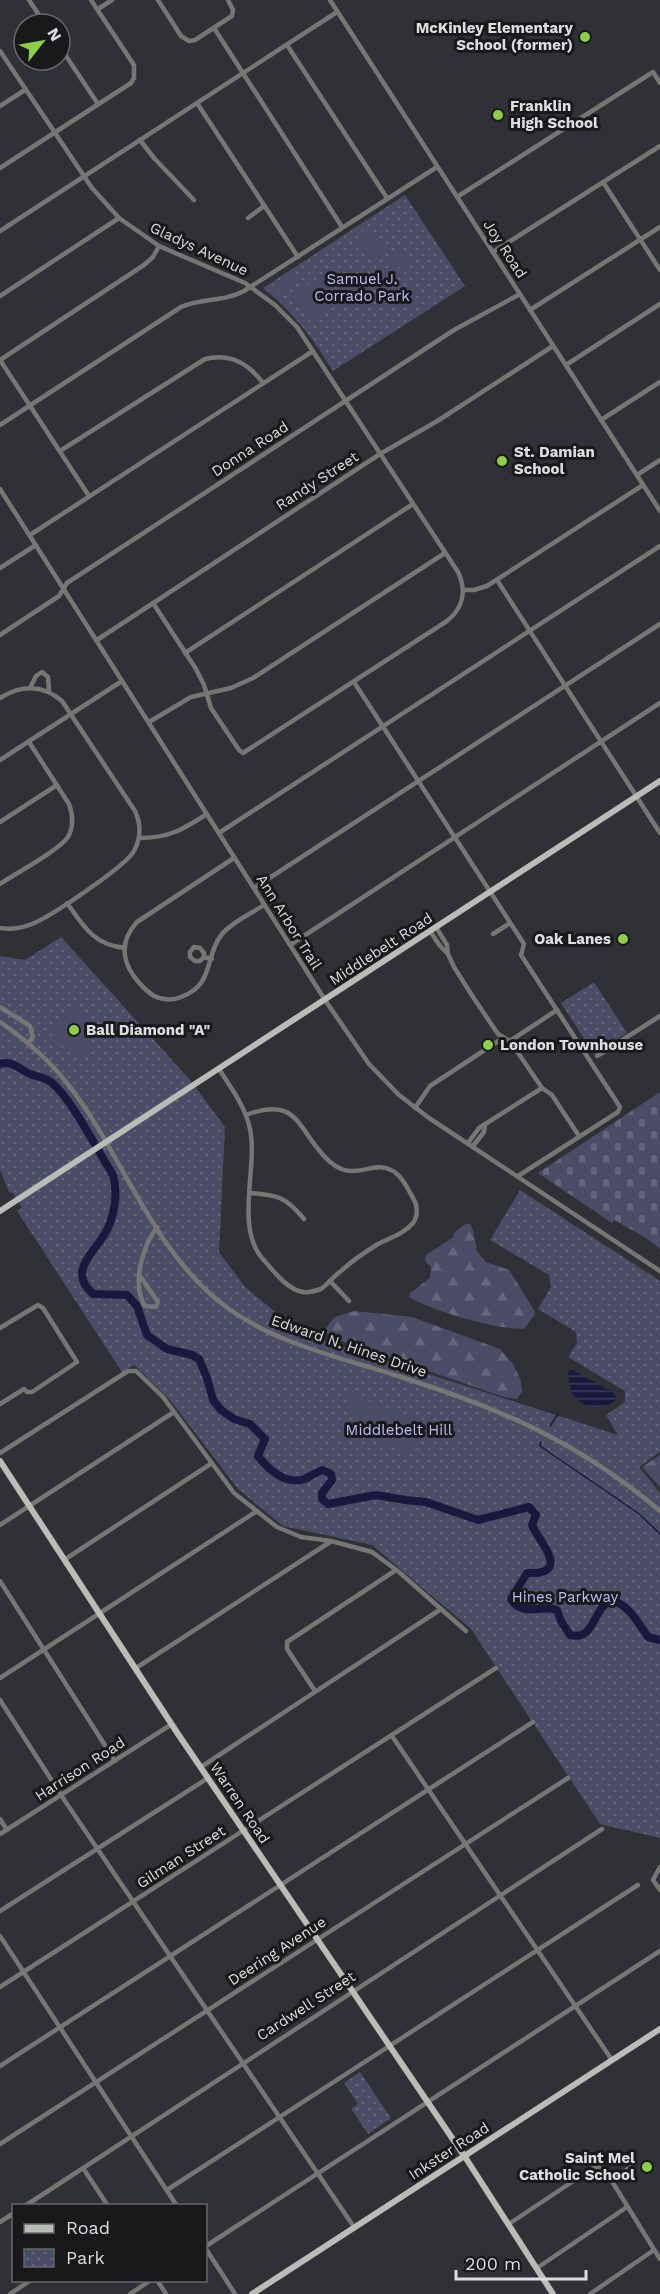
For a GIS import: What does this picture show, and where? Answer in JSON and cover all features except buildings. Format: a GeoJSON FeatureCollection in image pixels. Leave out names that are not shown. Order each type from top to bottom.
{"type":"FeatureCollection","features":[{"type":"Feature","properties":{"kind":"main road","name":"Middlebelt Road"},"geometry":{"type":"LineString","coordinates":[[0,1210],[660,781]]}},
{"type":"Feature","properties":{"kind":"main road","name":"Warren Road"},"geometry":{"type":"LineString","coordinates":[[0,1461],[208,1778],[464,2156],[553,2294]]}},
{"type":"Feature","properties":{"kind":"main road","name":"Inkster Road"},"geometry":{"type":"LineString","coordinates":[[252,2294],[660,2030]]}},
{"type":"Feature","properties":{"kind":"street"},"geometry":{"type":"LineString","coordinates":[[0,168],[130,83],[135,74],[133,63],[92,0]]}},
{"type":"Feature","properties":{"kind":"street"},"geometry":{"type":"LineString","coordinates":[[98,9],[112,0]]}},
{"type":"Feature","properties":{"kind":"street"},"geometry":{"type":"LineString","coordinates":[[158,0],[185,40],[193,41],[232,16],[233,10],[228,0]]}},
{"type":"Feature","properties":{"kind":"street","name":"Joy Road"},"geometry":{"type":"LineString","coordinates":[[330,0],[660,512]]}},
{"type":"Feature","properties":{"kind":"street"},"geometry":{"type":"LineString","coordinates":[[0,231],[338,12]]}},
{"type":"Feature","properties":{"kind":"street"},"geometry":{"type":"LineString","coordinates":[[214,28],[342,227]]}},
{"type":"Feature","properties":{"kind":"street"},"geometry":{"type":"LineString","coordinates":[[287,45],[387,198]]}},
{"type":"Feature","properties":{"kind":"street","name":"Gladys Avenue"},"geometry":{"type":"LineString","coordinates":[[0,51],[84,177],[101,200],[119,218],[159,246],[228,274],[250,287],[297,327],[461,578],[463,590]]}},
{"type":"Feature","properties":{"kind":"street"},"geometry":{"type":"LineString","coordinates":[[72,65],[98,104]]}},
{"type":"Feature","properties":{"kind":"street"},"geometry":{"type":"LineString","coordinates":[[457,197],[653,72],[660,83]]}},
{"type":"Feature","properties":{"kind":"street"},"geometry":{"type":"LineString","coordinates":[[0,106],[26,90]]}},
{"type":"Feature","properties":{"kind":"street"},"geometry":{"type":"LineString","coordinates":[[197,103],[297,256]]}},
{"type":"Feature","properties":{"kind":"street"},"geometry":{"type":"LineString","coordinates":[[140,140],[194,200]]}},
{"type":"Feature","properties":{"kind":"street"},"geometry":{"type":"LineString","coordinates":[[493,252],[660,146]]}},
{"type":"Feature","properties":{"kind":"street"},"geometry":{"type":"LineString","coordinates":[[0,425],[181,307],[198,301],[230,297],[250,287],[437,167]]}},
{"type":"Feature","properties":{"kind":"street"},"geometry":{"type":"LineString","coordinates":[[603,182],[660,270]]}},
{"type":"Feature","properties":{"kind":"street"},"geometry":{"type":"LineString","coordinates":[[248,218],[264,206]]}},
{"type":"Feature","properties":{"kind":"street"},"geometry":{"type":"LineString","coordinates":[[0,296],[119,218]]}},
{"type":"Feature","properties":{"kind":"street"},"geometry":{"type":"LineString","coordinates":[[530,310],[660,226]]}},
{"type":"Feature","properties":{"kind":"street"},"geometry":{"type":"LineString","coordinates":[[89,496],[0,360],[144,265],[153,257],[159,246]]}},
{"type":"Feature","properties":{"kind":"street","name":"Donna Road"},"geometry":{"type":"LineString","coordinates":[[0,634],[59,596],[67,583],[454,330],[520,294]]}},
{"type":"Feature","properties":{"kind":"street"},"geometry":{"type":"LineString","coordinates":[[566,365],[660,304]]}},
{"type":"Feature","properties":{"kind":"street","name":"Randy Street"},"geometry":{"type":"LineString","coordinates":[[96,640],[381,454],[439,420],[553,346]]}},
{"type":"Feature","properties":{"kind":"street"},"geometry":{"type":"LineString","coordinates":[[30,536],[313,351]]}},
{"type":"Feature","properties":{"kind":"street"},"geometry":{"type":"LineString","coordinates":[[60,451],[205,358],[221,356],[238,360],[251,368],[263,383]]}},
{"type":"Feature","properties":{"kind":"street"},"geometry":{"type":"LineString","coordinates":[[601,420],[660,382]]}},
{"type":"Feature","properties":{"kind":"street"},"geometry":{"type":"LineString","coordinates":[[637,475],[660,460]]}},
{"type":"Feature","properties":{"kind":"street"},"geometry":{"type":"LineString","coordinates":[[153,603],[200,676],[211,708],[243,753],[450,619],[459,607],[463,590],[480,589],[497,580],[643,485]]}},
{"type":"Feature","properties":{"kind":"street","name":"Ann Arbor Trail"},"geometry":{"type":"LineString","coordinates":[[0,489],[2,498],[36,545],[325,1000],[373,1069],[392,1089],[415,1107],[660,1271]]}},
{"type":"Feature","properties":{"kind":"street"},"geometry":{"type":"LineString","coordinates":[[185,653],[413,504]]}},
{"type":"Feature","properties":{"kind":"street"},"geometry":{"type":"LineString","coordinates":[[0,568],[36,545]]}},
{"type":"Feature","properties":{"kind":"street"},"geometry":{"type":"LineString","coordinates":[[219,833],[660,546]]}},
{"type":"Feature","properties":{"kind":"street"},"geometry":{"type":"LineString","coordinates":[[149,722],[185,699],[231,688],[253,678],[445,553]]}},
{"type":"Feature","properties":{"kind":"street"},"geometry":{"type":"LineString","coordinates":[[497,580],[660,833]]}},
{"type":"Feature","properties":{"kind":"street"},"geometry":{"type":"LineString","coordinates":[[254,888],[660,624]]}},
{"type":"Feature","properties":{"kind":"street"},"geometry":{"type":"LineString","coordinates":[[30,688],[36,676],[42,672],[48,677],[49,692]]}},
{"type":"Feature","properties":{"kind":"street"},"geometry":{"type":"LineString","coordinates":[[0,760],[122,681]]}},
{"type":"Feature","properties":{"kind":"street"},"geometry":{"type":"LineString","coordinates":[[354,682],[524,944],[521,955],[620,1109],[618,1113],[518,1176]]}},
{"type":"Feature","properties":{"kind":"street"},"geometry":{"type":"LineString","coordinates":[[0,699],[18,689],[30,688],[49,692],[62,701],[135,811],[139,824],[139,838],[134,852],[125,863],[67,903],[29,925],[13,929],[0,928]]}},
{"type":"Feature","properties":{"kind":"street"},"geometry":{"type":"LineString","coordinates":[[290,945],[660,703]]}},
{"type":"Feature","properties":{"kind":"street"},"geometry":{"type":"LineString","coordinates":[[0,884],[59,845],[68,836],[72,825],[72,813],[57,785],[28,742]]}},
{"type":"Feature","properties":{"kind":"street"},"geometry":{"type":"LineString","coordinates":[[0,822],[57,785]]}},
{"type":"Feature","properties":{"kind":"street"},"geometry":{"type":"LineString","coordinates":[[139,838],[172,835],[207,814]]}},
{"type":"Feature","properties":{"kind":"street"},"geometry":{"type":"LineString","coordinates":[[234,858],[140,919],[129,932],[125,948],[131,972],[150,993],[161,999],[180,998],[204,981],[217,942],[225,931],[264,905]]}},
{"type":"Feature","properties":{"kind":"street"},"geometry":{"type":"LineString","coordinates":[[67,903],[93,937],[105,944],[125,948]]}},
{"type":"Feature","properties":{"kind":"street"},"geometry":{"type":"LineString","coordinates":[[493,934],[510,924]]}},
{"type":"Feature","properties":{"kind":"street"},"geometry":{"type":"LineString","coordinates":[[433,929],[440,946],[448,954],[496,1031],[510,1041],[542,1089],[552,1095],[579,1136]]}},
{"type":"Feature","properties":{"kind":"street"},"geometry":{"type":"LineString","coordinates":[[204,957],[212,959]]}},
{"type":"Feature","properties":{"kind":"street"},"geometry":{"type":"LineString","coordinates":[[0,1007],[30,1026],[33,1037],[28,1043]]}},
{"type":"Feature","properties":{"kind":"street"},"geometry":{"type":"LineString","coordinates":[[510,1041],[556,1010]]}},
{"type":"Feature","properties":{"kind":"street"},"geometry":{"type":"LineString","coordinates":[[597,1056],[660,1016]]}},
{"type":"Feature","properties":{"kind":"street","name":"Edward N. Hines Drive"},"geometry":{"type":"LineString","coordinates":[[0,1022],[28,1043],[74,1092],[157,1227],[189,1273],[211,1295],[249,1322],[284,1339],[450,1393],[519,1420],[599,1464],[660,1511]]}},
{"type":"Feature","properties":{"kind":"street"},"geometry":{"type":"LineString","coordinates":[[415,1107],[430,1086],[503,1038]]}},
{"type":"Feature","properties":{"kind":"street"},"geometry":{"type":"LineString","coordinates":[[219,1069],[246,1115],[252,1142],[250,1233],[255,1248],[289,1286],[299,1291],[316,1291],[362,1254],[411,1226],[417,1214],[414,1199],[398,1175],[390,1169],[380,1167],[351,1171],[340,1168],[321,1153],[299,1122],[288,1113],[268,1108],[246,1115]]}},
{"type":"Feature","properties":{"kind":"street"},"geometry":{"type":"LineString","coordinates":[[470,1145],[479,1128],[542,1089]]}},
{"type":"Feature","properties":{"kind":"street"},"geometry":{"type":"LineString","coordinates":[[250,1193],[273,1195],[284,1199],[304,1219]]}},
{"type":"Feature","properties":{"kind":"street"},"geometry":{"type":"LineString","coordinates":[[140,1276],[155,1295],[158,1302],[156,1307],[145,1305],[140,1298],[140,1276],[148,1240],[157,1227]]}},
{"type":"Feature","properties":{"kind":"street"},"geometry":{"type":"LineString","coordinates":[[330,1281],[349,1301]]}},
{"type":"Feature","properties":{"kind":"street"},"geometry":{"type":"LineString","coordinates":[[0,1328],[38,1305],[44,1308],[77,1362],[32,1392],[24,1389],[0,1404]]}},
{"type":"Feature","properties":{"kind":"street"},"geometry":{"type":"LineString","coordinates":[[0,1453],[133,1370],[159,1393],[234,1493],[277,1527],[290,1534],[366,1549],[396,1570],[466,1631]]}},
{"type":"Feature","properties":{"kind":"street"},"geometry":{"type":"LineString","coordinates":[[0,1525],[174,1412]]}},
{"type":"Feature","properties":{"kind":"street"},"geometry":{"type":"LineString","coordinates":[[64,1560],[212,1463]]}},
{"type":"Feature","properties":{"kind":"street"},"geometry":{"type":"LineString","coordinates":[[0,1678],[257,1511]]}},
{"type":"Feature","properties":{"kind":"street"},"geometry":{"type":"LineString","coordinates":[[136,1668],[331,1541]]}},
{"type":"Feature","properties":{"kind":"street"},"geometry":{"type":"LineString","coordinates":[[315,1692],[286,1644],[396,1570]]}},
{"type":"Feature","properties":{"kind":"street"},"geometry":{"type":"LineString","coordinates":[[0,1581],[115,1761]]}},
{"type":"Feature","properties":{"kind":"street"},"geometry":{"type":"LineString","coordinates":[[201,1767],[441,1609]]}},
{"type":"Feature","properties":{"kind":"street","name":"Gilman Street"},"geometry":{"type":"LineString","coordinates":[[0,1988],[496,1668]]}},
{"type":"Feature","properties":{"kind":"street"},"geometry":{"type":"LineString","coordinates":[[0,1700],[61,1795],[354,2227]]}},
{"type":"Feature","properties":{"kind":"street"},"geometry":{"type":"LineString","coordinates":[[0,2066],[533,1722]]}},
{"type":"Feature","properties":{"kind":"street","name":"Harrison Road"},"geometry":{"type":"LineString","coordinates":[[0,1834],[172,1724]]}},
{"type":"Feature","properties":{"kind":"street"},"geometry":{"type":"LineString","coordinates":[[392,1736],[612,2060]]}},
{"type":"Feature","properties":{"kind":"street"},"geometry":{"type":"LineString","coordinates":[[0,1911],[208,1778]]}},
{"type":"Feature","properties":{"kind":"street","name":"Deering Avenue"},"geometry":{"type":"LineString","coordinates":[[0,2144],[568,1778]]}},
{"type":"Feature","properties":{"kind":"street"},"geometry":{"type":"LineString","coordinates":[[0,1819],[7,1830]]}},
{"type":"Feature","properties":{"kind":"street","name":"Cardwell Street"},"geometry":{"type":"LineString","coordinates":[[28,2204],[352,1990],[602,1829]]}},
{"type":"Feature","properties":{"kind":"street"},"geometry":{"type":"LineString","coordinates":[[660,1867],[653,1880],[660,1888]]}},
{"type":"Feature","properties":{"kind":"street"},"geometry":{"type":"LineString","coordinates":[[167,2190],[638,1885]]}},
{"type":"Feature","properties":{"kind":"street"},"geometry":{"type":"LineString","coordinates":[[0,1936],[176,2204]]}},
{"type":"Feature","properties":{"kind":"street"},"geometry":{"type":"LineString","coordinates":[[207,2247],[427,2101],[660,1951]]}},
{"type":"Feature","properties":{"kind":"street"},"geometry":{"type":"LineString","coordinates":[[610,2180],[633,2166]]}},
{"type":"Feature","properties":{"kind":"street"},"geometry":{"type":"LineString","coordinates":[[83,2168],[107,2204]]}},
{"type":"Feature","properties":{"kind":"street"},"geometry":{"type":"LineString","coordinates":[[509,2224],[593,2168],[603,2169],[660,2259]]}},
{"type":"Feature","properties":{"kind":"street"},"geometry":{"type":"LineString","coordinates":[[537,2268],[627,2206]]}},
{"type":"Feature","properties":{"kind":"street"},"geometry":{"type":"LineString","coordinates":[[207,2250],[235,2294]]}},
{"type":"Feature","properties":{"kind":"street"},"geometry":{"type":"LineString","coordinates":[[590,2294],[654,2250]]}},
{"type":"Feature","properties":{"kind":"street"},"geometry":{"type":"LineString","coordinates":[[10,2294],[28,2282]]}},
{"type":"Feature","properties":{"kind":"street"},"geometry":{"type":"LineString","coordinates":[[130,2294],[148,2282]]}},
{"type":"Feature","properties":{"kind":"green space","name":"Samuel J. Corrado Park"},"geometry":{"type":"Polygon","coordinates":[[[405,195],[465,286],[333,371],[302,326],[263,288],[405,195]]]}},
{"type":"Feature","properties":{"kind":"green space"},"geometry":{"type":"Polygon","coordinates":[[[370,226],[387,251],[373,260],[357,235],[370,226]]]}},
{"type":"Feature","properties":{"kind":"green space"},"geometry":{"type":"Polygon","coordinates":[[[403,251],[409,261],[393,271],[386,261],[403,251]]]}},
{"type":"Feature","properties":{"kind":"green space"},"geometry":{"type":"Polygon","coordinates":[[[333,267],[351,291],[312,321],[294,296],[333,267]]]}},
{"type":"Feature","properties":{"kind":"green space"},"geometry":{"type":"Polygon","coordinates":[[[290,273],[296,283],[280,293],[274,284],[290,273]]]}},
{"type":"Feature","properties":{"kind":"green space","name":"Hines Parkway"},"geometry":{"type":"Polygon","coordinates":[[[61,937],[190,1080],[225,1127],[219,1252],[245,1287],[301,1333],[618,1435],[606,1415],[625,1402],[625,1391],[568,1357],[577,1343],[576,1332],[538,1309],[551,1287],[549,1275],[490,1240],[520,1190],[660,1281],[660,1452],[639,1467],[660,1493],[660,1838],[600,1824],[471,1629],[372,1545],[283,1526],[238,1489],[170,1400],[134,1365],[122,1372],[17,1211],[22,1208],[13,1193],[9,1192],[0,1170],[0,956],[25,960],[61,937]]]}},
{"type":"Feature","properties":{"kind":"green space"},"geometry":{"type":"Polygon","coordinates":[[[594,982],[627,1033],[594,1054],[561,1003],[594,982]]]}},
{"type":"Feature","properties":{"kind":"green space","name":"Ball Diamond \"A\""},"geometry":{"type":"Polygon","coordinates":[[[75,1006],[86,1018],[91,1032],[90,1047],[82,1062],[50,1037],[75,1006]]]}},
{"type":"Feature","properties":{"kind":"green space"},"geometry":{"type":"Polygon","coordinates":[[[660,1092],[660,1249],[615,1220],[612,1223],[538,1173],[660,1092]]]}},
{"type":"Feature","properties":{"kind":"green space"},"geometry":{"type":"Polygon","coordinates":[[[465,1224],[470,1224],[473,1230],[477,1251],[486,1262],[509,1270],[534,1310],[535,1314],[524,1329],[465,1319],[409,1297],[410,1293],[430,1278],[431,1267],[425,1261],[426,1255],[452,1238],[456,1231],[465,1224]]]}},
{"type":"Feature","properties":{"kind":"green space"},"geometry":{"type":"Polygon","coordinates":[[[354,1311],[412,1317],[500,1349],[513,1364],[521,1381],[522,1392],[517,1399],[504,1397],[332,1338],[324,1330],[335,1317],[354,1311]]]}},
{"type":"Feature","properties":{"kind":"green space"},"geometry":{"type":"Polygon","coordinates":[[[345,1392],[402,1413],[390,1450],[381,1445],[361,1426],[345,1392]]]}},
{"type":"Feature","properties":{"kind":"green space"},"geometry":{"type":"Polygon","coordinates":[[[406,1415],[433,1423],[431,1432],[424,1437],[413,1455],[396,1451],[406,1415]]]}},
{"type":"Feature","properties":{"kind":"green space"},"geometry":{"type":"Polygon","coordinates":[[[660,1455],[660,1487],[642,1467],[660,1455]]]}},
{"type":"Feature","properties":{"kind":"green space"},"geometry":{"type":"Polygon","coordinates":[[[360,2072],[391,2118],[368,2134],[351,2109],[358,2104],[344,2083],[360,2072]]]}},
{"type":"Feature","properties":{"kind":"shaded area"},"geometry":{"type":"Polygon","coordinates":[[[571,1369],[612,1392],[616,1396],[615,1401],[597,1407],[580,1402],[570,1387],[568,1372],[571,1369]]]}},
{"type":"Feature","properties":{"kind":"waterway"},"geometry":{"type":"LineString","coordinates":[[0,1064],[12,1064],[51,1082],[76,1112],[113,1175],[115,1203],[112,1217],[107,1230],[86,1261],[82,1277],[85,1285],[93,1294],[127,1295],[137,1306],[147,1335],[167,1349],[199,1359],[213,1400],[221,1410],[234,1419],[250,1424],[265,1439],[258,1456],[267,1466],[278,1475],[291,1480],[305,1479],[323,1470],[331,1474],[332,1480],[322,1493],[322,1499],[328,1504],[376,1495],[426,1502],[478,1520],[529,1507],[536,1515],[532,1525],[546,1548],[551,1563],[548,1569],[541,1572],[527,1573],[511,1599],[516,1605],[527,1609],[557,1610],[570,1635],[578,1636],[589,1629],[600,1610],[612,1600],[629,1611],[648,1637],[660,1640]]}},
{"type":"Feature","properties":{"kind":"waterway"},"geometry":{"type":"LineString","coordinates":[[550,1426],[558,1414]]}},
{"type":"Feature","properties":{"kind":"waterway"},"geometry":{"type":"LineString","coordinates":[[541,1442],[540,1446],[638,1513],[660,1534]]}},
{"type":"Feature","properties":{"kind":"place","name":"McKinley Elementary School (former)"},"geometry":{"type":"Point","coordinates":[585,37]}},
{"type":"Feature","properties":{"kind":"place","name":"Franklin High School"},"geometry":{"type":"Point","coordinates":[498,115]}},
{"type":"Feature","properties":{"kind":"place","name":"St. Damian School"},"geometry":{"type":"Point","coordinates":[502,461]}},
{"type":"Feature","properties":{"kind":"place","name":"Oak Lanes"},"geometry":{"type":"Point","coordinates":[623,939]}},
{"type":"Feature","properties":{"kind":"place","name":"Ball Diamond \"A\""},"geometry":{"type":"Point","coordinates":[74,1030]}},
{"type":"Feature","properties":{"kind":"place","name":"London Townhouse"},"geometry":{"type":"Point","coordinates":[488,1045]}},
{"type":"Feature","properties":{"kind":"place","name":"Saint Mel Catholic School"},"geometry":{"type":"Point","coordinates":[647,2167]}},
{"type":"Feature","properties":{"kind":"park label","name":"Middlebelt Hill"},"geometry":{"type":"Point","coordinates":[399,1430]}}]}
